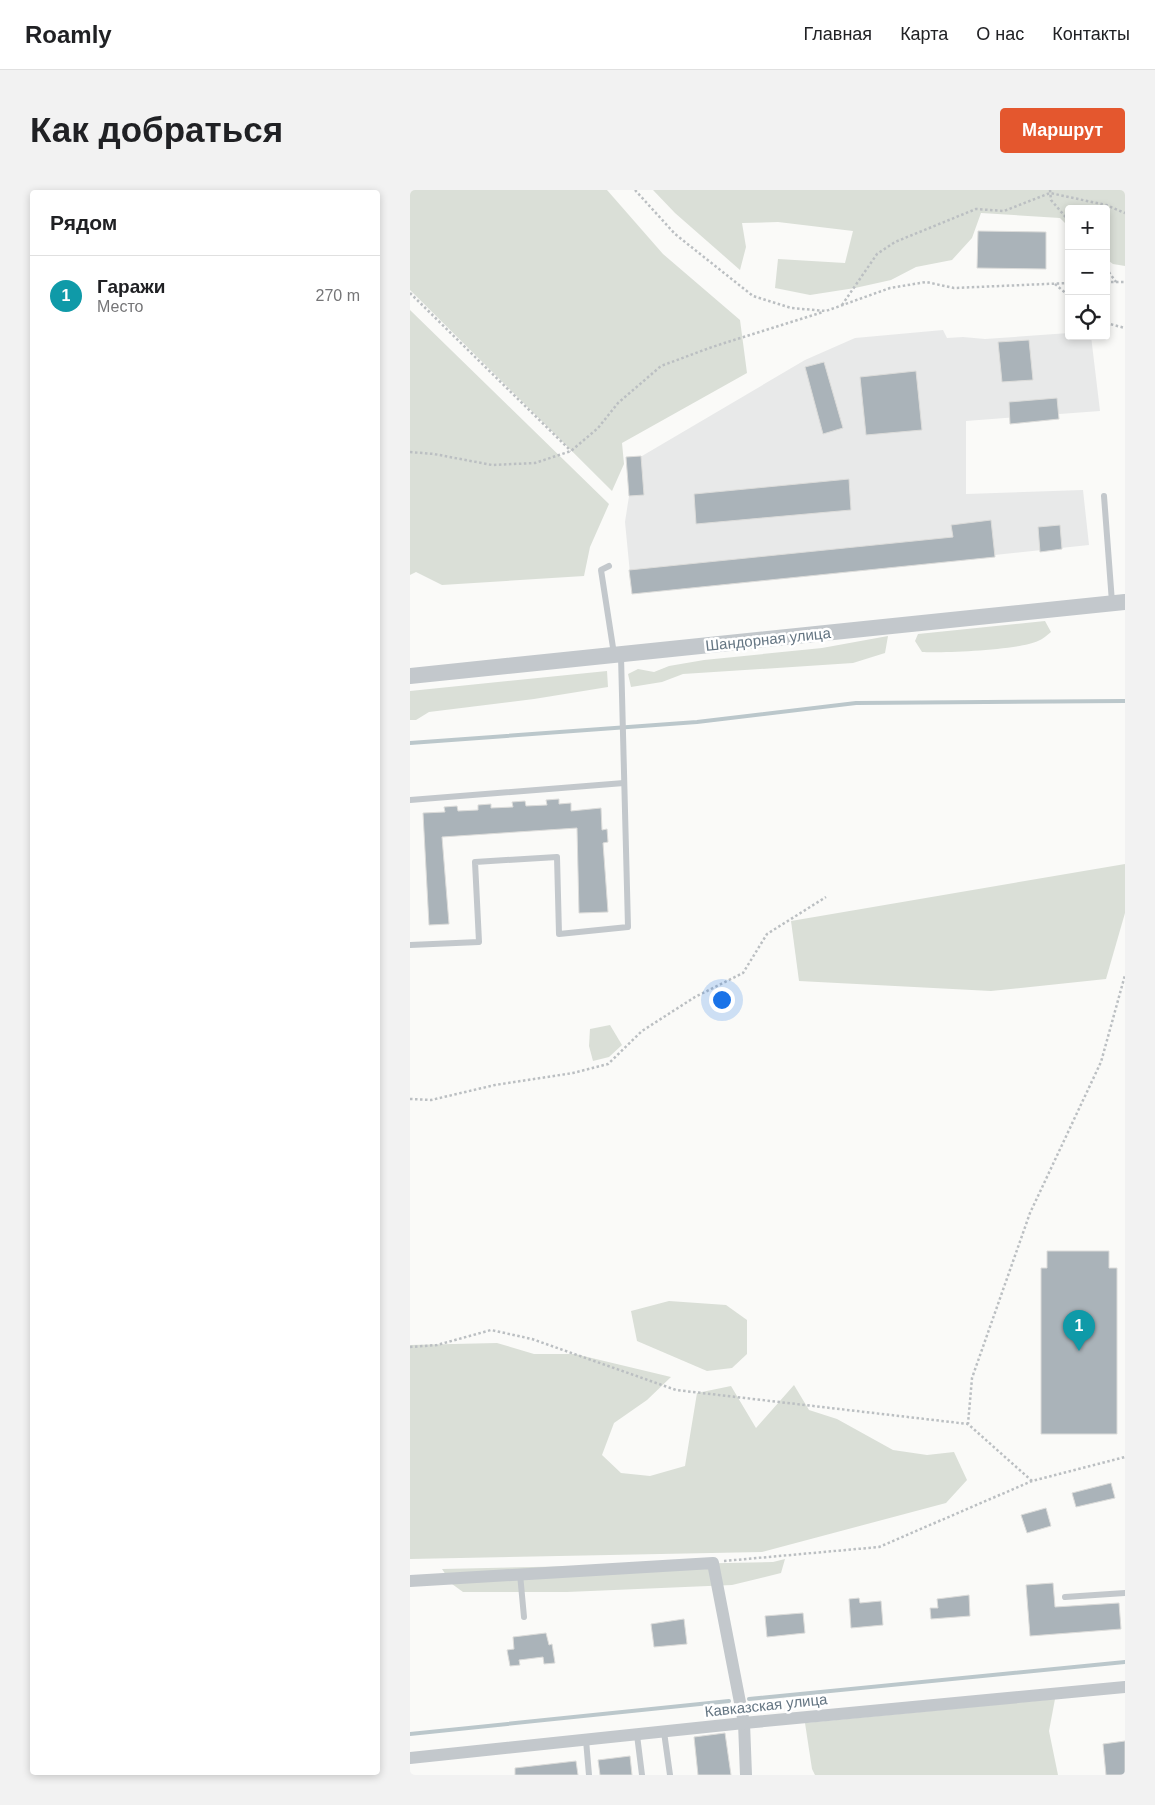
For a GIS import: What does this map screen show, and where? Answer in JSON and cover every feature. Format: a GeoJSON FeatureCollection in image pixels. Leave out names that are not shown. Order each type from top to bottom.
{"type":"FeatureCollection","features":[{"type":"Feature","properties":{"kind":"street","name":"Шандорная улица"},"geometry":{"type":"LineString","coordinates":[[410,676],[1119,603]]}},
{"type":"Feature","properties":{"kind":"street"},"geometry":{"type":"LineString","coordinates":[[410,1581],[713,1563],[744,1723],[746,1775]]}},
{"type":"Feature","properties":{"kind":"street","name":"Кавказская улица"},"geometry":{"type":"LineString","coordinates":[[410,1758],[744,1723],[1125,1687]]}},
{"type":"Feature","properties":{"kind":"lane"},"geometry":{"type":"LineString","coordinates":[[1104,496],[1119,603]]}},
{"type":"Feature","properties":{"kind":"lane"},"geometry":{"type":"LineString","coordinates":[[410,946],[479,942],[475,862],[557,857],[558,934],[628,927],[618,655],[601,570],[609,566]]}},
{"type":"Feature","properties":{"kind":"lane"},"geometry":{"type":"LineString","coordinates":[[410,800],[624,783]]}},
{"type":"Feature","properties":{"kind":"lane"},"geometry":{"type":"LineString","coordinates":[[520,1574],[524,1617]]}},
{"type":"Feature","properties":{"kind":"lane"},"geometry":{"type":"LineString","coordinates":[[1065,1597],[1125,1592]]}},
{"type":"Feature","properties":{"kind":"lane"},"geometry":{"type":"LineString","coordinates":[[664,1732],[670,1775]]}},
{"type":"Feature","properties":{"kind":"lane"},"geometry":{"type":"LineString","coordinates":[[636,1735],[642,1775]]}},
{"type":"Feature","properties":{"kind":"lane"},"geometry":{"type":"LineString","coordinates":[[586,1740],[589,1775]]}},
{"type":"Feature","properties":{"kind":"path"},"geometry":{"type":"LineString","coordinates":[[635,190],[675,234],[753,296],[791,308],[826,311]]}},
{"type":"Feature","properties":{"kind":"path"},"geometry":{"type":"LineString","coordinates":[[841,306],[877,254],[895,242],[976,209],[1004,211],[1050,191],[1125,213]]}},
{"type":"Feature","properties":{"kind":"path"},"geometry":{"type":"LineString","coordinates":[[1050,191],[1051,200],[1065,216]]}},
{"type":"Feature","properties":{"kind":"path"},"geometry":{"type":"LineString","coordinates":[[1110,274],[1116,282]]}},
{"type":"Feature","properties":{"kind":"path"},"geometry":{"type":"LineString","coordinates":[[410,452],[434,454],[492,465],[535,463],[571,451],[598,428],[618,403],[661,366],[712,347],[826,311],[890,288],[926,282],[954,288],[1065,283]]}},
{"type":"Feature","properties":{"kind":"path"},"geometry":{"type":"LineString","coordinates":[[1110,282],[1125,282]]}},
{"type":"Feature","properties":{"kind":"path"},"geometry":{"type":"LineString","coordinates":[[1055,284],[1068,295]]}},
{"type":"Feature","properties":{"kind":"path"},"geometry":{"type":"LineString","coordinates":[[410,293],[571,451]]}},
{"type":"Feature","properties":{"kind":"path"},"geometry":{"type":"LineString","coordinates":[[1110,324],[1125,328]]}},
{"type":"Feature","properties":{"kind":"path"},"geometry":{"type":"LineString","coordinates":[[410,1099],[431,1100],[495,1085],[573,1073],[608,1064],[642,1031],[695,997],[743,973],[767,934],[826,897]]}},
{"type":"Feature","properties":{"kind":"path"},"geometry":{"type":"LineString","coordinates":[[968,1424],[972,1378],[1030,1213],[1101,1062],[1125,975]]}},
{"type":"Feature","properties":{"kind":"path"},"geometry":{"type":"LineString","coordinates":[[410,1347],[437,1345],[491,1330],[532,1339],[676,1390],[968,1424],[1032,1481]]}},
{"type":"Feature","properties":{"kind":"path"},"geometry":{"type":"LineString","coordinates":[[713,1563],[879,1546],[1032,1481],[1125,1457]]}},
{"type":"Feature","properties":{"kind":"shaded area"},"geometry":{"type":"Polygon","coordinates":[[[410,190],[607,190],[663,254],[740,320],[747,373],[622,443],[624,464],[612,491],[410,290],[410,190]]]}},
{"type":"Feature","properties":{"kind":"shaded area"},"geometry":{"type":"Polygon","coordinates":[[[653,190],[1125,190],[1125,266],[1110,262],[1110,205],[1065,205],[1065,223],[1060,218],[981,213],[972,238],[952,260],[916,267],[891,280],[810,295],[775,288],[778,259],[845,263],[853,231],[778,222],[742,223],[746,247],[740,270],[675,213],[653,190]]]}},
{"type":"Feature","properties":{"kind":"shaded area"},"geometry":{"type":"Polygon","coordinates":[[[410,310],[609,504],[590,547],[584,576],[442,585],[416,572],[410,575],[410,310]]]}},
{"type":"Feature","properties":{"kind":"shaded area"},"geometry":{"type":"Polygon","coordinates":[[[943,330],[947,338],[985,339],[1065,333],[1065,340],[1091,340],[1100,411],[966,421],[966,494],[1083,490],[1089,545],[632,594],[625,522],[629,496],[626,457],[642,456],[805,360],[855,338],[943,330]]]}},
{"type":"Feature","properties":{"kind":"shaded area"},"geometry":{"type":"Polygon","coordinates":[[[1045,621],[1051,632],[1038,641],[1015,647],[922,652],[915,641],[918,634],[1045,621]]]}},
{"type":"Feature","properties":{"kind":"shaded area"},"geometry":{"type":"Polygon","coordinates":[[[888,636],[885,653],[853,663],[683,674],[662,682],[631,687],[628,674],[638,669],[654,672],[669,666],[704,660],[822,648],[888,636]]]}},
{"type":"Feature","properties":{"kind":"shaded area"},"geometry":{"type":"Polygon","coordinates":[[[607,671],[608,687],[534,699],[429,712],[416,720],[410,720],[410,691],[607,671]]]}},
{"type":"Feature","properties":{"kind":"shaded area"},"geometry":{"type":"Polygon","coordinates":[[[1125,864],[1125,913],[1106,979],[991,991],[799,981],[791,921],[1125,864]]]}},
{"type":"Feature","properties":{"kind":"shaded area"},"geometry":{"type":"Polygon","coordinates":[[[610,1025],[622,1045],[609,1057],[593,1061],[589,1046],[590,1029],[610,1025]]]}},
{"type":"Feature","properties":{"kind":"shaded area"},"geometry":{"type":"Polygon","coordinates":[[[669,1301],[726,1305],[747,1320],[747,1354],[732,1368],[707,1371],[637,1341],[631,1311],[669,1301]]]}},
{"type":"Feature","properties":{"kind":"shaded area"},"geometry":{"type":"Polygon","coordinates":[[[497,1343],[534,1354],[575,1354],[671,1377],[647,1400],[614,1423],[602,1455],[621,1473],[650,1476],[685,1466],[697,1393],[731,1386],[756,1428],[794,1385],[809,1410],[837,1419],[893,1450],[927,1455],[954,1452],[967,1480],[946,1503],[762,1552],[410,1559],[410,1345],[497,1343]]]}},
{"type":"Feature","properties":{"kind":"shaded area"},"geometry":{"type":"Polygon","coordinates":[[[785,1559],[781,1573],[732,1585],[567,1592],[463,1592],[452,1584],[442,1569],[773,1562],[785,1559]]]}},
{"type":"Feature","properties":{"kind":"shaded area"},"geometry":{"type":"Polygon","coordinates":[[[1055,1699],[1049,1731],[1058,1775],[815,1775],[812,1769],[805,1723],[1055,1699]]]}},
{"type":"Feature","properties":{"kind":"building"},"geometry":{"type":"Polygon","coordinates":[[[978,231],[1046,232],[1046,269],[977,268],[978,231]]]}},
{"type":"Feature","properties":{"kind":"building"},"geometry":{"type":"Polygon","coordinates":[[[1029,340],[1033,380],[1002,382],[998,342],[1029,340]]]}},
{"type":"Feature","properties":{"kind":"building"},"geometry":{"type":"Polygon","coordinates":[[[824,362],[843,428],[823,434],[805,367],[824,362]]]}},
{"type":"Feature","properties":{"kind":"building"},"geometry":{"type":"Polygon","coordinates":[[[916,371],[922,430],[866,435],[860,377],[916,371]]]}},
{"type":"Feature","properties":{"kind":"building"},"geometry":{"type":"Polygon","coordinates":[[[1057,398],[1059,419],[1010,424],[1009,402],[1057,398]]]}},
{"type":"Feature","properties":{"kind":"building"},"geometry":{"type":"Polygon","coordinates":[[[641,456],[644,495],[629,496],[626,457],[641,456]]]}},
{"type":"Feature","properties":{"kind":"building"},"geometry":{"type":"Polygon","coordinates":[[[849,479],[851,510],[696,524],[694,494],[849,479]]]}},
{"type":"Feature","properties":{"kind":"building"},"geometry":{"type":"Polygon","coordinates":[[[991,520],[995,557],[632,594],[629,570],[953,537],[951,525],[991,520]]]}},
{"type":"Feature","properties":{"kind":"building"},"geometry":{"type":"Polygon","coordinates":[[[1060,525],[1062,549],[1040,552],[1038,527],[1060,525]]]}},
{"type":"Feature","properties":{"kind":"building"},"geometry":{"type":"Polygon","coordinates":[[[559,799],[559,804],[571,803],[571,811],[601,808],[602,830],[607,829],[608,842],[603,843],[608,912],[579,913],[577,828],[442,837],[449,924],[429,925],[423,813],[445,812],[444,807],[457,806],[458,811],[478,810],[478,805],[491,804],[491,808],[513,807],[512,802],[525,801],[526,806],[547,805],[546,800],[559,799]]]}},
{"type":"Feature","properties":{"kind":"building"},"geometry":{"type":"Polygon","coordinates":[[[1047,1251],[1109,1251],[1109,1268],[1117,1268],[1117,1434],[1041,1434],[1041,1268],[1047,1268],[1047,1251]]]}},
{"type":"Feature","properties":{"kind":"building"},"geometry":{"type":"Polygon","coordinates":[[[1111,1483],[1115,1498],[1076,1507],[1072,1493],[1111,1483]]]}},
{"type":"Feature","properties":{"kind":"building"},"geometry":{"type":"Polygon","coordinates":[[[1046,1508],[1051,1526],[1027,1533],[1021,1515],[1046,1508]]]}},
{"type":"Feature","properties":{"kind":"building"},"geometry":{"type":"Polygon","coordinates":[[[1053,1583],[1055,1607],[1119,1603],[1121,1629],[1030,1636],[1026,1585],[1053,1583]]]}},
{"type":"Feature","properties":{"kind":"building"},"geometry":{"type":"Polygon","coordinates":[[[969,1595],[970,1616],[931,1619],[930,1608],[938,1608],[937,1599],[969,1595]]]}},
{"type":"Feature","properties":{"kind":"building"},"geometry":{"type":"Polygon","coordinates":[[[859,1598],[860,1603],[881,1601],[883,1625],[851,1628],[849,1599],[859,1598]]]}},
{"type":"Feature","properties":{"kind":"building"},"geometry":{"type":"Polygon","coordinates":[[[803,1613],[805,1633],[767,1637],[765,1616],[803,1613]]]}},
{"type":"Feature","properties":{"kind":"building"},"geometry":{"type":"Polygon","coordinates":[[[684,1619],[687,1644],[654,1647],[651,1624],[684,1619]]]}},
{"type":"Feature","properties":{"kind":"building"},"geometry":{"type":"Polygon","coordinates":[[[546,1633],[549,1645],[552,1644],[555,1663],[544,1664],[543,1657],[519,1660],[520,1665],[510,1666],[507,1650],[514,1649],[513,1637],[546,1633]]]}},
{"type":"Feature","properties":{"kind":"building"},"geometry":{"type":"Polygon","coordinates":[[[725,1733],[731,1775],[698,1775],[694,1737],[725,1733]]]}},
{"type":"Feature","properties":{"kind":"building"},"geometry":{"type":"Polygon","coordinates":[[[1125,1741],[1125,1775],[1106,1775],[1103,1744],[1125,1741]]]}},
{"type":"Feature","properties":{"kind":"building"},"geometry":{"type":"Polygon","coordinates":[[[630,1756],[632,1775],[600,1775],[598,1760],[630,1756]]]}},
{"type":"Feature","properties":{"kind":"building"},"geometry":{"type":"Polygon","coordinates":[[[576,1761],[578,1775],[515,1775],[515,1768],[576,1761]]]}},
{"type":"Feature","properties":{"kind":"waterway"},"geometry":{"type":"LineString","coordinates":[[410,743],[697,722],[856,703],[1125,701]]}},
{"type":"Feature","properties":{"kind":"waterway"},"geometry":{"type":"LineString","coordinates":[[749,1699],[1125,1662]]}},
{"type":"Feature","properties":{"kind":"waterway"},"geometry":{"type":"LineString","coordinates":[[410,1734],[729,1701]]}},
{"type":"Feature","properties":{"kind":"place","name":"Гаражи"},"geometry":{"type":"Point","coordinates":[1079,1351]}}]}
